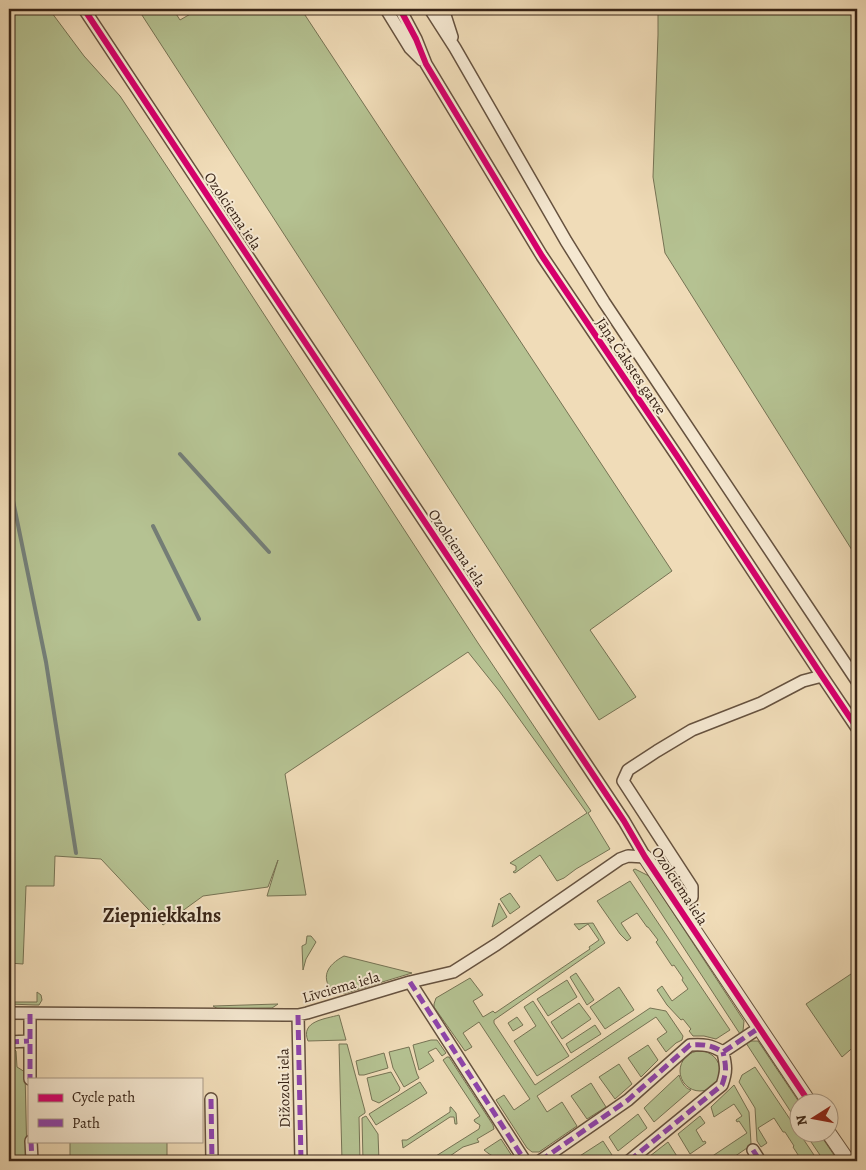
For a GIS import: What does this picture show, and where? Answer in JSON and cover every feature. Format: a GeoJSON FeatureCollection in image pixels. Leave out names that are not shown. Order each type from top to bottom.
{"type":"FeatureCollection","features":[{"type":"Feature","properties":{"kind":"street","name":"Ozolciema iela"},"geometry":{"type":"LineString","coordinates":[[84,9],[802,1092]]}},
{"type":"Feature","properties":{"kind":"street","name":"Jāņa Čakstes gatve"},"geometry":{"type":"LineString","coordinates":[[386,9],[410,48],[426,64]]}},
{"type":"Feature","properties":{"kind":"street","name":"Jāņa Čakstes gatve"},"geometry":{"type":"LineString","coordinates":[[400,9],[416,39],[426,64],[542,256],[857,728]]}},
{"type":"Feature","properties":{"kind":"street","name":"Jāņa Čakstes gatve"},"geometry":{"type":"LineString","coordinates":[[430,9],[455,48],[566,241],[604,302],[857,681]]}},
{"type":"Feature","properties":{"kind":"street","name":"Jāņa Čakstes gatve"},"geometry":{"type":"LineString","coordinates":[[443,9],[455,48]]}},
{"type":"Feature","properties":{"kind":"street"},"geometry":{"type":"LineString","coordinates":[[678,906],[692,897],[692,887],[623,781],[628,770],[692,730],[761,703],[803,681],[822,676]]}},
{"type":"Feature","properties":{"kind":"street","name":"Līvciema iela"},"geometry":{"type":"LineString","coordinates":[[9,1013],[298,1015],[410,982],[453,972],[620,859],[628,856],[645,857]]}},
{"type":"Feature","properties":{"kind":"street"},"geometry":{"type":"LineString","coordinates":[[410,982],[525,1161]]}},
{"type":"Feature","properties":{"kind":"street"},"geometry":{"type":"LineString","coordinates":[[30,1014],[30,1078]]}},
{"type":"Feature","properties":{"kind":"street","name":"Dižozolu iela"},"geometry":{"type":"LineString","coordinates":[[298,1015],[301,1161]]}},
{"type":"Feature","properties":{"kind":"street"},"geometry":{"type":"LineString","coordinates":[[722,1052],[759,1028]]}},
{"type":"Feature","properties":{"kind":"street"},"geometry":{"type":"LineString","coordinates":[[9,1042],[29,1041]]}},
{"type":"Feature","properties":{"kind":"street"},"geometry":{"type":"LineString","coordinates":[[540,1161],[628,1100],[690,1045],[703,1044],[714,1047],[722,1052],[726,1064],[726,1074],[722,1085],[629,1161]]}},
{"type":"Feature","properties":{"kind":"street"},"geometry":{"type":"LineString","coordinates":[[211,1099],[212,1161]]}},
{"type":"Feature","properties":{"kind":"street"},"geometry":{"type":"LineString","coordinates":[[31,1142],[32,1161]]}},
{"type":"Feature","properties":{"kind":"street"},"geometry":{"type":"LineString","coordinates":[[835,1142],[848,1161]]}},
{"type":"Feature","properties":{"kind":"street"},"geometry":{"type":"LineString","coordinates":[[753,1150],[760,1161]]}},
{"type":"Feature","properties":{"kind":"green space"},"geometry":{"type":"Polygon","coordinates":[[[9,9],[49,9],[84,56],[120,96],[478,643],[591,811],[588,813],[610,849],[557,881],[540,855],[515,873],[513,872],[516,870],[516,866],[510,863],[587,813],[500,692],[468,652],[285,774],[306,895],[267,896],[278,860],[268,887],[203,896],[163,925],[101,859],[55,856],[54,886],[26,886],[23,964],[9,963],[9,9]]]}},
{"type":"Feature","properties":{"kind":"green space"},"geometry":{"type":"Polygon","coordinates":[[[138,9],[173,9],[180,20],[199,9],[301,9],[672,571],[590,630],[636,697],[599,720],[138,9]]]}},
{"type":"Feature","properties":{"kind":"green space"},"geometry":{"type":"Polygon","coordinates":[[[658,9],[857,9],[857,558],[665,253],[653,177],[658,9]]]}},
{"type":"Feature","properties":{"kind":"green space"},"geometry":{"type":"Polygon","coordinates":[[[635,869],[649,876],[744,1021],[743,1031],[740,1034],[633,870],[635,869]]]}},
{"type":"Feature","properties":{"kind":"green space"},"geometry":{"type":"Polygon","coordinates":[[[630,881],[730,1030],[716,1039],[693,1036],[689,1031],[691,1029],[667,1005],[657,990],[662,986],[672,1001],[688,989],[682,980],[683,978],[674,965],[672,966],[656,942],[658,940],[637,913],[621,923],[631,938],[627,941],[597,901],[630,881]]]}},
{"type":"Feature","properties":{"kind":"green space"},"geometry":{"type":"Polygon","coordinates":[[[510,893],[520,907],[510,914],[500,899],[510,893]]]}},
{"type":"Feature","properties":{"kind":"green space"},"geometry":{"type":"Polygon","coordinates":[[[499,903],[507,917],[492,927],[499,903]]]}},
{"type":"Feature","properties":{"kind":"green space"},"geometry":{"type":"Polygon","coordinates":[[[593,923],[605,943],[494,1020],[494,1023],[535,1085],[650,1008],[666,1011],[683,1036],[682,1040],[666,1052],[657,1039],[667,1032],[656,1017],[537,1096],[547,1112],[562,1102],[577,1126],[539,1152],[532,1152],[527,1148],[496,1100],[504,1095],[514,1110],[530,1099],[479,1022],[463,1033],[472,1047],[465,1051],[434,1007],[434,1004],[436,998],[470,978],[483,995],[473,1001],[483,1017],[493,1011],[495,1013],[590,949],[589,947],[599,940],[588,924],[579,930],[574,924],[593,923]]]}},
{"type":"Feature","properties":{"kind":"green space"},"geometry":{"type":"Polygon","coordinates":[[[307,936],[311,936],[316,942],[306,959],[303,970],[302,946],[306,944],[307,936]]]}},
{"type":"Feature","properties":{"kind":"green space"},"geometry":{"type":"Polygon","coordinates":[[[344,956],[412,973],[346,993],[335,994],[327,983],[327,972],[333,963],[344,956]]]}},
{"type":"Feature","properties":{"kind":"green space"},"geometry":{"type":"Polygon","coordinates":[[[857,970],[857,1044],[842,1057],[806,1004],[857,970]]]}},
{"type":"Feature","properties":{"kind":"green space"},"geometry":{"type":"Polygon","coordinates":[[[576,973],[594,1000],[587,1005],[570,977],[576,973]]]}},
{"type":"Feature","properties":{"kind":"green space"},"geometry":{"type":"Polygon","coordinates":[[[567,980],[577,997],[548,1016],[537,999],[567,980]]]}},
{"type":"Feature","properties":{"kind":"green space"},"geometry":{"type":"Polygon","coordinates":[[[619,987],[634,1010],[605,1029],[590,1007],[619,987]]]}},
{"type":"Feature","properties":{"kind":"green space"},"geometry":{"type":"Polygon","coordinates":[[[37,992],[41,995],[42,1000],[39,1005],[9,1004],[9,1002],[37,1002],[37,992]]]}},
{"type":"Feature","properties":{"kind":"green space"},"geometry":{"type":"Polygon","coordinates":[[[533,1001],[569,1056],[537,1076],[514,1041],[536,1026],[524,1007],[533,1001]]]}},
{"type":"Feature","properties":{"kind":"green space"},"geometry":{"type":"Polygon","coordinates":[[[579,1003],[591,1019],[562,1039],[551,1022],[579,1003]]]}},
{"type":"Feature","properties":{"kind":"green space"},"geometry":{"type":"Polygon","coordinates":[[[278,1004],[272,1008],[218,1009],[213,1006],[278,1004]]]}},
{"type":"Feature","properties":{"kind":"green space"},"geometry":{"type":"Polygon","coordinates":[[[339,1015],[346,1040],[308,1041],[306,1034],[311,1025],[339,1015]]]}},
{"type":"Feature","properties":{"kind":"green space"},"geometry":{"type":"Polygon","coordinates":[[[517,1017],[523,1025],[513,1031],[508,1023],[517,1017]]]}},
{"type":"Feature","properties":{"kind":"green space"},"geometry":{"type":"Polygon","coordinates":[[[595,1025],[601,1034],[571,1053],[566,1044],[595,1025]]]}},
{"type":"Feature","properties":{"kind":"green space"},"geometry":{"type":"Polygon","coordinates":[[[437,1040],[446,1053],[442,1056],[436,1048],[428,1052],[434,1061],[419,1070],[413,1045],[437,1040]]]}},
{"type":"Feature","properties":{"kind":"green space"},"geometry":{"type":"Polygon","coordinates":[[[758,1041],[792,1092],[788,1092],[788,1108],[746,1043],[758,1041]]]}},
{"type":"Feature","properties":{"kind":"green space"},"geometry":{"type":"Polygon","coordinates":[[[339,1044],[347,1044],[365,1111],[359,1117],[360,1161],[342,1161],[339,1044]]]}},
{"type":"Feature","properties":{"kind":"green space"},"geometry":{"type":"Polygon","coordinates":[[[648,1045],[658,1060],[641,1077],[628,1058],[648,1045]]]}},
{"type":"Feature","properties":{"kind":"green space"},"geometry":{"type":"Polygon","coordinates":[[[9,1046],[16,1051],[17,1067],[25,1072],[27,1161],[9,1161],[9,1046]]]}},
{"type":"Feature","properties":{"kind":"green space"},"geometry":{"type":"Polygon","coordinates":[[[409,1047],[419,1078],[404,1087],[393,1068],[389,1052],[409,1047]]]}},
{"type":"Feature","properties":{"kind":"green space"},"geometry":{"type":"Polygon","coordinates":[[[700,1051],[714,1057],[720,1071],[714,1085],[700,1091],[686,1085],[680,1071],[686,1057],[700,1051]]]}},
{"type":"Feature","properties":{"kind":"green space"},"geometry":{"type":"Polygon","coordinates":[[[384,1053],[388,1068],[359,1075],[356,1061],[384,1053]]]}},
{"type":"Feature","properties":{"kind":"green space"},"geometry":{"type":"Polygon","coordinates":[[[449,1057],[494,1129],[477,1139],[479,1142],[463,1147],[450,1156],[438,1161],[428,1161],[479,1129],[480,1125],[474,1120],[480,1116],[443,1060],[449,1057]]]}},
{"type":"Feature","properties":{"kind":"green space"},"geometry":{"type":"Polygon","coordinates":[[[619,1064],[632,1084],[615,1099],[599,1077],[619,1064]]]}},
{"type":"Feature","properties":{"kind":"green space"},"geometry":{"type":"Polygon","coordinates":[[[755,1067],[788,1116],[788,1137],[774,1118],[758,1128],[767,1143],[761,1147],[757,1141],[755,1108],[739,1082],[742,1075],[755,1067]]]}},
{"type":"Feature","properties":{"kind":"green space"},"geometry":{"type":"Polygon","coordinates":[[[391,1072],[400,1088],[399,1091],[379,1103],[372,1100],[367,1078],[391,1072]]]}},
{"type":"Feature","properties":{"kind":"green space"},"geometry":{"type":"Polygon","coordinates":[[[679,1075],[685,1086],[691,1090],[654,1122],[644,1108],[679,1075]]]}},
{"type":"Feature","properties":{"kind":"green space"},"geometry":{"type":"Polygon","coordinates":[[[420,1082],[427,1093],[376,1125],[369,1114],[420,1082]]]}},
{"type":"Feature","properties":{"kind":"green space"},"geometry":{"type":"Polygon","coordinates":[[[591,1083],[606,1107],[587,1119],[571,1096],[591,1083]]]}},
{"type":"Feature","properties":{"kind":"green space"},"geometry":{"type":"Polygon","coordinates":[[[734,1085],[749,1112],[751,1143],[750,1146],[728,1161],[709,1161],[708,1159],[747,1133],[739,1121],[737,1122],[736,1120],[742,1116],[734,1104],[714,1117],[711,1107],[734,1085]]]}},
{"type":"Feature","properties":{"kind":"green space"},"geometry":{"type":"Polygon","coordinates":[[[450,1107],[456,1113],[457,1124],[455,1124],[454,1117],[450,1117],[403,1148],[402,1140],[407,1140],[450,1112],[450,1107]]]}},
{"type":"Feature","properties":{"kind":"green space"},"geometry":{"type":"Polygon","coordinates":[[[638,1114],[647,1128],[618,1151],[609,1137],[638,1114]]]}},
{"type":"Feature","properties":{"kind":"green space"},"geometry":{"type":"Polygon","coordinates":[[[366,1116],[378,1134],[379,1161],[363,1161],[362,1118],[366,1116]]]}},
{"type":"Feature","properties":{"kind":"green space"},"geometry":{"type":"Polygon","coordinates":[[[700,1116],[705,1123],[696,1130],[703,1142],[705,1141],[706,1143],[690,1154],[678,1134],[700,1116]]]}},
{"type":"Feature","properties":{"kind":"green space"},"geometry":{"type":"Polygon","coordinates":[[[501,1139],[512,1156],[508,1160],[495,1157],[484,1150],[501,1139]]]}},
{"type":"Feature","properties":{"kind":"green space"},"geometry":{"type":"Polygon","coordinates":[[[603,1141],[612,1155],[604,1161],[572,1161],[603,1141]]]}},
{"type":"Feature","properties":{"kind":"green space"},"geometry":{"type":"Polygon","coordinates":[[[70,1142],[167,1142],[167,1161],[68,1161],[70,1157],[70,1142]]]}},
{"type":"Feature","properties":{"kind":"green space"},"geometry":{"type":"Polygon","coordinates":[[[668,1142],[680,1161],[653,1161],[650,1156],[668,1142]]]}},
{"type":"Feature","properties":{"kind":"green space"},"geometry":{"type":"Polygon","coordinates":[[[791,1142],[805,1142],[818,1161],[802,1161],[791,1142]]]}},
{"type":"Feature","properties":{"kind":"green space"},"geometry":{"type":"Polygon","coordinates":[[[811,1142],[825,1142],[838,1161],[824,1161],[811,1142]]]}},
{"type":"Feature","properties":{"kind":"waterway"},"geometry":{"type":"LineString","coordinates":[[180,454],[269,552]]}},
{"type":"Feature","properties":{"kind":"waterway"},"geometry":{"type":"LineString","coordinates":[[9,481],[46,662],[76,853]]}},
{"type":"Feature","properties":{"kind":"waterway"},"geometry":{"type":"LineString","coordinates":[[153,526],[199,619]]}},
{"type":"Feature","properties":{"kind":"marked path"},"geometry":{"type":"LineString","coordinates":[[410,982],[525,1161]]}},
{"type":"Feature","properties":{"kind":"marked path"},"geometry":{"type":"LineString","coordinates":[[30,1014],[30,1078]]}},
{"type":"Feature","properties":{"kind":"marked path"},"geometry":{"type":"LineString","coordinates":[[298,1015],[301,1161]]}},
{"type":"Feature","properties":{"kind":"marked path"},"geometry":{"type":"LineString","coordinates":[[540,1161],[628,1100],[690,1045],[707,1046],[723,1052],[759,1028]]}},
{"type":"Feature","properties":{"kind":"marked path"},"geometry":{"type":"LineString","coordinates":[[9,1042],[29,1041]]}},
{"type":"Feature","properties":{"kind":"marked path"},"geometry":{"type":"LineString","coordinates":[[629,1161],[722,1085],[726,1068],[723,1052]]}},
{"type":"Feature","properties":{"kind":"marked path"},"geometry":{"type":"LineString","coordinates":[[211,1099],[212,1161]]}},
{"type":"Feature","properties":{"kind":"marked path"},"geometry":{"type":"LineString","coordinates":[[31,1142],[32,1161]]}},
{"type":"Feature","properties":{"kind":"marked path"},"geometry":{"type":"LineString","coordinates":[[753,1150],[760,1161]]}},
{"type":"Feature","properties":{"kind":"cycle path"},"geometry":{"type":"LineString","coordinates":[[84,9],[802,1092]]}},
{"type":"Feature","properties":{"kind":"cycle path"},"geometry":{"type":"LineString","coordinates":[[400,9],[416,39],[426,64],[542,256],[857,728]]}},
{"type":"Feature","properties":{"kind":"district","name":"Ziepniekkalns"},"geometry":{"type":"Point","coordinates":[162,915]}}]}
